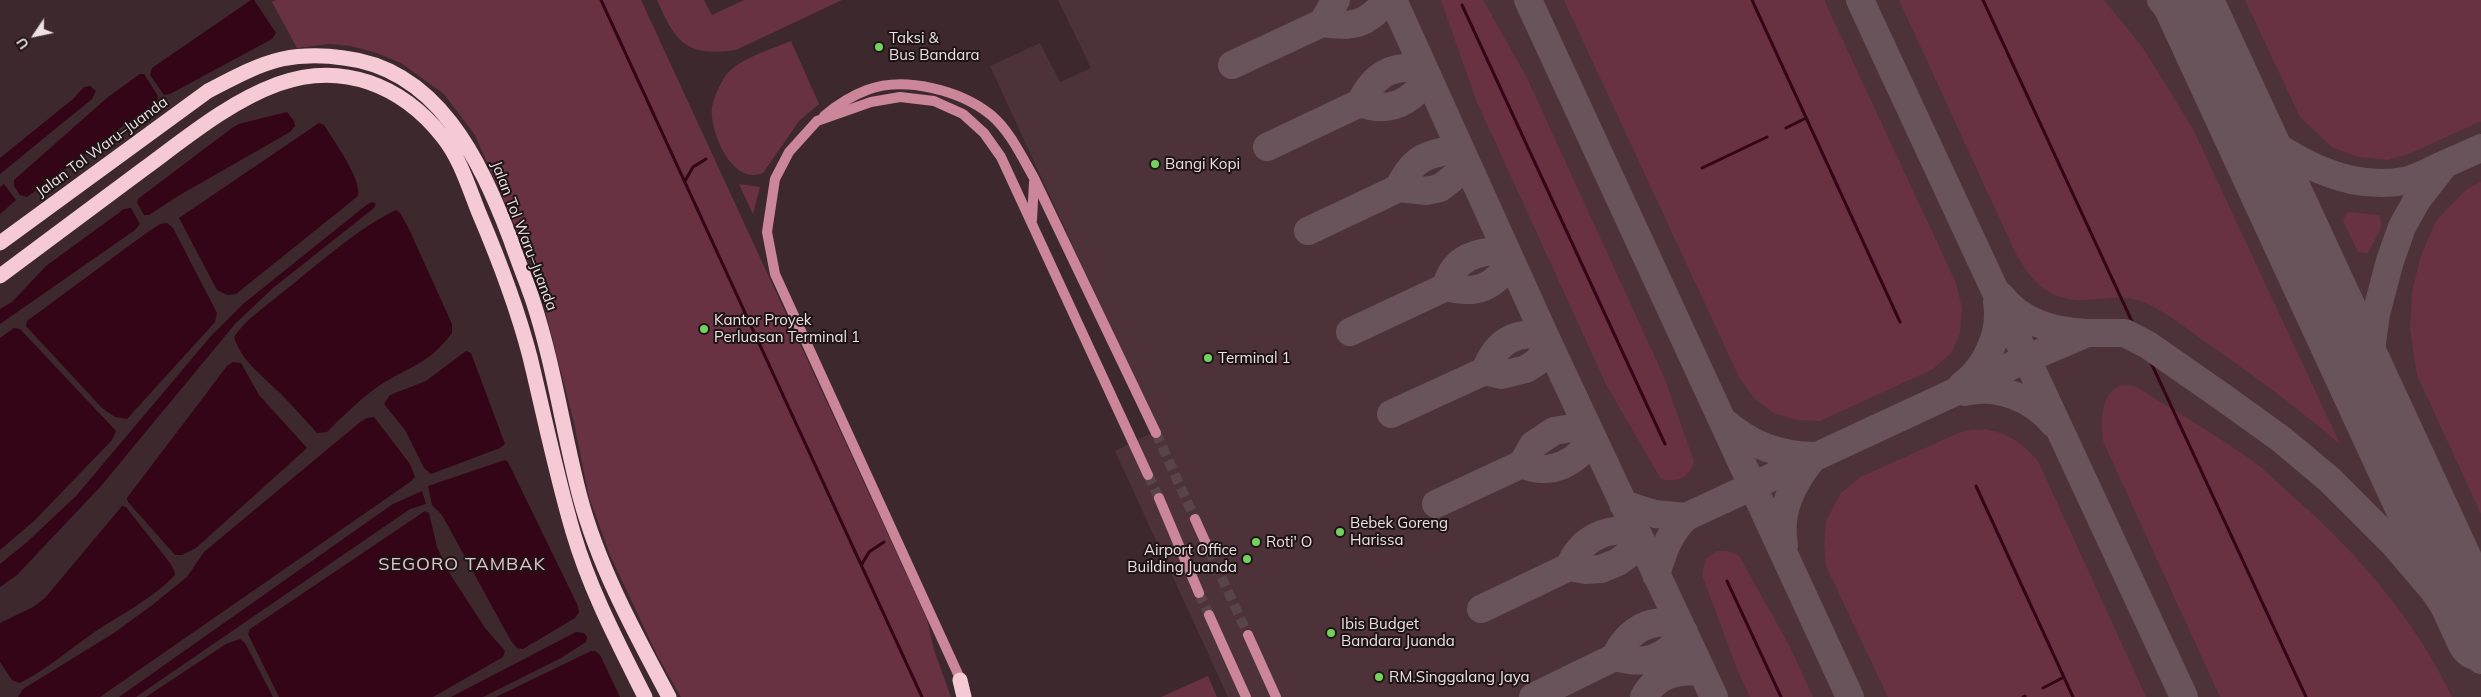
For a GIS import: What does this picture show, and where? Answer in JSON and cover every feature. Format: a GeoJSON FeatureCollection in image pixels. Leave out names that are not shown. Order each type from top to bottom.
{"type":"FeatureCollection","features":[{"type":"Feature","properties":{"kind":"highway","name":"Jalan Tol Waru–Juanda"},"geometry":{"type":"LineString","coordinates":[[0,243],[208,91],[238,75],[281,59],[320,55],[360,60],[396,74],[415,86],[446,114],[479,164],[500,213],[534,302],[580,498],[604,568],[669,697]]}},
{"type":"Feature","properties":{"kind":"highway"},"geometry":{"type":"LineString","coordinates":[[0,276],[186,137],[240,101],[280,83],[329,74],[348,75],[365,80],[393,93],[422,114],[444,138],[457,162],[504,274],[529,354],[552,457],[588,579],[645,697]]}},
{"type":"Feature","properties":{"kind":"highway"},"geometry":{"type":"LineString","coordinates":[[960,680],[964,697]]}},
{"type":"Feature","properties":{"kind":"street"},"geometry":{"type":"LineString","coordinates":[[969,697],[774,274],[767,232],[775,179],[789,152],[817,121],[840,103],[868,90],[900,85],[937,90],[970,103],[991,116],[1013,142],[1034,178],[1156,433]]}},
{"type":"Feature","properties":{"kind":"street"},"geometry":{"type":"LineString","coordinates":[[817,121],[871,102],[900,97],[934,101],[963,114],[984,134],[1001,157],[1148,475]]}},
{"type":"Feature","properties":{"kind":"street"},"geometry":{"type":"LineString","coordinates":[[1032,223],[1034,178]]}},
{"type":"Feature","properties":{"kind":"street"},"geometry":{"type":"LineString","coordinates":[[1159,498],[1199,593]]}},
{"type":"Feature","properties":{"kind":"street"},"geometry":{"type":"LineString","coordinates":[[1195,519],[1209,550]]}},
{"type":"Feature","properties":{"kind":"street"},"geometry":{"type":"LineString","coordinates":[[1209,615],[1246,697]]}},
{"type":"Feature","properties":{"kind":"street"},"geometry":{"type":"LineString","coordinates":[[1248,635],[1276,697]]}},
{"type":"Feature","properties":{"kind":"shaded area"},"geometry":{"type":"Polygon","coordinates":[[[251,0],[254,0],[276,33],[272,39],[170,94],[164,95],[150,75],[152,68],[251,0]]]}},
{"type":"Feature","properties":{"kind":"shaded area"},"geometry":{"type":"Polygon","coordinates":[[[276,0],[641,0],[927,619],[934,650],[951,697],[681,697],[657,655],[610,555],[589,497],[574,423],[536,274],[475,135],[444,94],[401,63],[374,52],[350,46],[330,44],[297,48],[272,2],[276,0]]]}},
{"type":"Feature","properties":{"kind":"shaded area"},"geometry":{"type":"Polygon","coordinates":[[[657,0],[704,0],[712,15],[744,0],[842,0],[736,50],[719,52],[694,49],[685,44],[670,27],[657,0]]]}},
{"type":"Feature","properties":{"kind":"shaded area"},"geometry":{"type":"Polygon","coordinates":[[[1058,0],[2481,0],[2481,697],[1228,697],[1115,451],[1158,430],[990,66],[1040,43],[1060,82],[1091,68],[1058,0]]]}},
{"type":"Feature","properties":{"kind":"shaded area"},"geometry":{"type":"Polygon","coordinates":[[[1441,0],[1483,0],[1527,78],[1664,377],[1694,461],[1689,472],[1678,480],[1661,479],[1606,384],[1476,100],[1441,0]]]}},
{"type":"Feature","properties":{"kind":"shaded area"},"geometry":{"type":"Polygon","coordinates":[[[1564,0],[1824,0],[1956,283],[1962,308],[1960,333],[1952,352],[1933,369],[1820,421],[1796,420],[1774,413],[1755,399],[1740,379],[1564,0]]]}},
{"type":"Feature","properties":{"kind":"shaded area"},"geometry":{"type":"Polygon","coordinates":[[[1899,0],[2104,0],[2143,48],[2193,129],[2340,444],[2262,382],[2153,306],[2129,298],[2074,300],[2063,298],[2044,289],[2036,282],[2016,254],[1899,0]]]}},
{"type":"Feature","properties":{"kind":"shaded area"},"geometry":{"type":"Polygon","coordinates":[[[2245,0],[2481,0],[2481,121],[2411,153],[2388,160],[2358,157],[2332,147],[2300,117],[2245,0]]]}},
{"type":"Feature","properties":{"kind":"shaded area"},"geometry":{"type":"Polygon","coordinates":[[[791,41],[819,104],[799,121],[763,173],[752,175],[742,172],[732,164],[725,154],[714,129],[712,107],[719,86],[726,75],[739,64],[791,41]]]}},
{"type":"Feature","properties":{"kind":"shaded area"},"geometry":{"type":"Polygon","coordinates":[[[140,74],[144,74],[158,96],[157,101],[27,197],[20,195],[14,186],[14,180],[108,97],[140,74]]]}},
{"type":"Feature","properties":{"kind":"shaded area"},"geometry":{"type":"Polygon","coordinates":[[[90,86],[96,91],[92,99],[0,174],[0,158],[73,99],[84,87],[90,86]]]}},
{"type":"Feature","properties":{"kind":"shaded area"},"geometry":{"type":"Polygon","coordinates":[[[287,112],[294,121],[295,126],[290,132],[178,196],[149,215],[144,215],[137,203],[138,199],[232,128],[239,124],[287,112]]]}},
{"type":"Feature","properties":{"kind":"shaded area"},"geometry":{"type":"Polygon","coordinates":[[[319,123],[324,125],[351,170],[356,180],[358,196],[236,294],[227,295],[217,290],[179,218],[319,123]]]}},
{"type":"Feature","properties":{"kind":"shaded area"},"geometry":{"type":"Polygon","coordinates":[[[2481,182],[2481,514],[2417,375],[2410,329],[2412,292],[2421,255],[2436,221],[2467,189],[2481,182]]]}},
{"type":"Feature","properties":{"kind":"shaded area"},"geometry":{"type":"Polygon","coordinates":[[[4,184],[16,200],[0,214],[0,187],[4,184]]]}},
{"type":"Feature","properties":{"kind":"shaded area"},"geometry":{"type":"Polygon","coordinates":[[[739,184],[760,187],[753,214],[739,184]]]}},
{"type":"Feature","properties":{"kind":"shaded area"},"geometry":{"type":"Polygon","coordinates":[[[373,202],[376,204],[374,208],[273,288],[235,324],[101,486],[17,575],[0,587],[0,564],[26,543],[76,496],[211,336],[243,304],[369,203],[373,202]]]}},
{"type":"Feature","properties":{"kind":"shaded area"},"geometry":{"type":"Polygon","coordinates":[[[131,208],[140,224],[135,230],[0,324],[0,309],[12,302],[46,266],[124,209],[131,208]]]}},
{"type":"Feature","properties":{"kind":"shaded area"},"geometry":{"type":"Polygon","coordinates":[[[396,210],[400,213],[408,227],[452,324],[452,333],[442,345],[424,360],[373,390],[327,432],[317,433],[247,361],[234,337],[244,324],[338,248],[367,226],[396,210]]]}},
{"type":"Feature","properties":{"kind":"shaded area"},"geometry":{"type":"Polygon","coordinates":[[[2347,212],[2379,215],[2382,225],[2368,253],[2358,252],[2343,221],[2347,212]]]}},
{"type":"Feature","properties":{"kind":"shaded area"},"geometry":{"type":"Polygon","coordinates":[[[167,223],[173,228],[217,313],[215,322],[127,419],[115,417],[102,408],[26,326],[27,321],[145,234],[160,224],[167,223]]]}},
{"type":"Feature","properties":{"kind":"shaded area"},"geometry":{"type":"Polygon","coordinates":[[[14,328],[20,329],[116,431],[112,440],[34,521],[0,550],[0,338],[14,328]]]}},
{"type":"Feature","properties":{"kind":"shaded area"},"geometry":{"type":"Polygon","coordinates":[[[466,351],[471,353],[505,444],[500,448],[431,474],[424,468],[405,430],[384,404],[390,395],[426,381],[466,351]]]}},
{"type":"Feature","properties":{"kind":"shaded area"},"geometry":{"type":"Polygon","coordinates":[[[233,362],[241,363],[259,395],[307,448],[196,548],[182,555],[175,555],[128,502],[127,498],[227,366],[233,362]]]}},
{"type":"Feature","properties":{"kind":"shaded area"},"geometry":{"type":"Polygon","coordinates":[[[2122,385],[2135,386],[2236,449],[2260,467],[2338,538],[2382,587],[2402,613],[2437,668],[2452,697],[2220,697],[2103,441],[2102,416],[2106,401],[2109,394],[2122,385]]]}},
{"type":"Feature","properties":{"kind":"shaded area"},"geometry":{"type":"Polygon","coordinates":[[[374,417],[410,464],[415,477],[410,482],[100,697],[18,697],[23,689],[114,633],[151,606],[187,577],[204,552],[359,423],[367,418],[374,417]]]}},
{"type":"Feature","properties":{"kind":"shaded area"},"geometry":{"type":"Polygon","coordinates":[[[1986,429],[2015,440],[2038,461],[2146,697],[1888,697],[1826,566],[1824,545],[1826,521],[1841,493],[1861,477],[1963,431],[1986,429]]]}},
{"type":"Feature","properties":{"kind":"shaded area"},"geometry":{"type":"Polygon","coordinates":[[[505,460],[508,462],[577,604],[579,612],[575,618],[523,649],[517,648],[511,641],[442,515],[432,505],[428,486],[505,460]]]}},
{"type":"Feature","properties":{"kind":"shaded area"},"geometry":{"type":"Polygon","coordinates":[[[422,491],[426,504],[410,509],[136,697],[119,697],[393,504],[422,491]]]}},
{"type":"Feature","properties":{"kind":"shaded area"},"geometry":{"type":"Polygon","coordinates":[[[122,506],[126,507],[170,563],[175,575],[146,599],[93,633],[39,672],[20,683],[12,680],[0,662],[0,623],[33,607],[45,598],[122,506]]]}},
{"type":"Feature","properties":{"kind":"shaded area"},"geometry":{"type":"Polygon","coordinates":[[[425,511],[429,513],[437,547],[448,571],[485,628],[505,651],[503,657],[433,697],[279,697],[248,634],[250,629],[425,511]]]}},
{"type":"Feature","properties":{"kind":"shaded area"},"geometry":{"type":"Polygon","coordinates":[[[1717,551],[1728,551],[1739,556],[1790,647],[1813,697],[1750,697],[1737,669],[1702,575],[1706,559],[1717,551]]]}},
{"type":"Feature","properties":{"kind":"shaded area"},"geometry":{"type":"Polygon","coordinates":[[[576,632],[584,633],[587,637],[586,642],[561,658],[483,697],[451,697],[576,632]]]}},
{"type":"Feature","properties":{"kind":"shaded area"},"geometry":{"type":"Polygon","coordinates":[[[240,639],[245,643],[273,697],[146,697],[226,644],[240,639]]]}},
{"type":"Feature","properties":{"kind":"shaded area"},"geometry":{"type":"Polygon","coordinates":[[[591,651],[595,651],[600,655],[620,697],[496,697],[591,651]]]}},
{"type":"Feature","properties":{"kind":"shaded area"},"geometry":{"type":"Polygon","coordinates":[[[1208,676],[1217,697],[1161,697],[1208,676]]]}},
{"type":"Feature","properties":{"kind":"waterway"},"geometry":{"type":"LineString","coordinates":[[601,0],[922,697]]}},
{"type":"Feature","properties":{"kind":"waterway"},"geometry":{"type":"LineString","coordinates":[[1752,0],[1900,322]]}},
{"type":"Feature","properties":{"kind":"waterway"},"geometry":{"type":"LineString","coordinates":[[1983,0],[2306,697]]}},
{"type":"Feature","properties":{"kind":"waterway"},"geometry":{"type":"LineString","coordinates":[[1462,5],[1665,444]]}},
{"type":"Feature","properties":{"kind":"waterway"},"geometry":{"type":"LineString","coordinates":[[1786,128],[1806,118]]}},
{"type":"Feature","properties":{"kind":"waterway"},"geometry":{"type":"LineString","coordinates":[[1702,168],[1767,137]]}},
{"type":"Feature","properties":{"kind":"waterway"},"geometry":{"type":"LineString","coordinates":[[685,181],[693,167],[706,159]]}},
{"type":"Feature","properties":{"kind":"waterway"},"geometry":{"type":"LineString","coordinates":[[1976,486],[2073,697]]}},
{"type":"Feature","properties":{"kind":"waterway"},"geometry":{"type":"LineString","coordinates":[[862,564],[869,552],[884,542]]}},
{"type":"Feature","properties":{"kind":"waterway"},"geometry":{"type":"LineString","coordinates":[[1727,581],[1781,697]]}},
{"type":"Feature","properties":{"kind":"waterway"},"geometry":{"type":"LineString","coordinates":[[2043,688],[2064,677]]}},
{"type":"Feature","properties":{"kind":"taxiway"},"geometry":{"type":"LineString","coordinates":[[1232,65],[1322,23],[1336,0]]}},
{"type":"Feature","properties":{"kind":"taxiway"},"geometry":{"type":"LineString","coordinates":[[1322,23],[1342,25],[1358,23],[1373,15],[1387,0]]}},
{"type":"Feature","properties":{"kind":"taxiway"},"geometry":{"type":"LineString","coordinates":[[1393,0],[1545,336],[1714,697]]}},
{"type":"Feature","properties":{"kind":"taxiway"},"geometry":{"type":"LineString","coordinates":[[1528,0],[1850,697]]}},
{"type":"Feature","properties":{"kind":"taxiway"},"geometry":{"type":"LineString","coordinates":[[1860,0],[2184,697]]}},
{"type":"Feature","properties":{"kind":"taxiway"},"geometry":{"type":"LineString","coordinates":[[2161,0],[2218,68]]}},
{"type":"Feature","properties":{"kind":"taxiway"},"geometry":{"type":"LineString","coordinates":[[1267,147],[1360,103],[1371,85],[1385,73],[1402,68],[1424,69]]}},
{"type":"Feature","properties":{"kind":"taxiway"},"geometry":{"type":"LineString","coordinates":[[1360,103],[1381,107],[1399,104],[1414,94],[1428,78]]}},
{"type":"Feature","properties":{"kind":"taxiway"},"geometry":{"type":"LineString","coordinates":[[2245,125],[2281,149],[2319,170],[2360,182],[2382,183],[2409,180],[2443,165]]}},
{"type":"Feature","properties":{"kind":"taxiway"},"geometry":{"type":"LineString","coordinates":[[2380,417],[2371,351],[2376,314],[2390,261],[2402,227],[2417,200],[2445,164],[2481,148]]}},
{"type":"Feature","properties":{"kind":"taxiway"},"geometry":{"type":"LineString","coordinates":[[1399,188],[1410,169],[1423,158],[1439,152],[1460,149]]}},
{"type":"Feature","properties":{"kind":"taxiway"},"geometry":{"type":"LineString","coordinates":[[1308,231],[1399,188],[1426,191],[1440,188],[1458,174],[1466,162]]}},
{"type":"Feature","properties":{"kind":"taxiway"},"geometry":{"type":"LineString","coordinates":[[1446,287],[1449,277],[1461,262],[1468,257],[1486,252],[1506,251]]}},
{"type":"Feature","properties":{"kind":"taxiway"},"geometry":{"type":"LineString","coordinates":[[1350,332],[1446,287],[1466,290],[1483,287],[1498,278],[1511,261]]}},
{"type":"Feature","properties":{"kind":"taxiway"},"geometry":{"type":"LineString","coordinates":[[2000,295],[2008,305],[2039,324],[2062,330],[2087,333]]}},
{"type":"Feature","properties":{"kind":"taxiway"},"geometry":{"type":"LineString","coordinates":[[1962,385],[1979,369],[1991,348],[1997,325],[1997,302]]}},
{"type":"Feature","properties":{"kind":"taxiway"},"geometry":{"type":"LineString","coordinates":[[1656,575],[1671,536],[1686,517],[2026,359],[2087,333],[2125,333],[2148,345],[2224,398],[2281,439],[2330,480],[2393,543],[2434,591],[2481,660]]}},
{"type":"Feature","properties":{"kind":"taxiway"},"geometry":{"type":"LineString","coordinates":[[1485,371],[1495,352],[1508,340],[1525,335],[1545,336]]}},
{"type":"Feature","properties":{"kind":"taxiway"},"geometry":{"type":"LineString","coordinates":[[1391,414],[1485,371],[1502,375],[1526,369],[1537,362],[1549,345]]}},
{"type":"Feature","properties":{"kind":"taxiway"},"geometry":{"type":"LineString","coordinates":[[1965,392],[1989,390],[2014,395],[2036,407],[2054,424]]}},
{"type":"Feature","properties":{"kind":"taxiway"},"geometry":{"type":"LineString","coordinates":[[1723,421],[1744,436],[1765,447],[1776,451],[1813,456]]}},
{"type":"Feature","properties":{"kind":"taxiway"},"geometry":{"type":"LineString","coordinates":[[1436,504],[1522,464],[1533,445],[1554,431],[1578,427],[1588,429]]}},
{"type":"Feature","properties":{"kind":"taxiway"},"geometry":{"type":"LineString","coordinates":[[1522,464],[1543,469],[1563,465],[1580,454],[1592,436]]}},
{"type":"Feature","properties":{"kind":"taxiway"},"geometry":{"type":"LineString","coordinates":[[1784,546],[1783,521],[1788,499],[1805,468],[1813,458]]}},
{"type":"Feature","properties":{"kind":"taxiway"},"geometry":{"type":"LineString","coordinates":[[1623,504],[1655,514],[1686,517]]}},
{"type":"Feature","properties":{"kind":"taxiway"},"geometry":{"type":"LineString","coordinates":[[1569,567],[1580,549],[1596,537],[1615,531],[1636,531]]}},
{"type":"Feature","properties":{"kind":"taxiway"},"geometry":{"type":"LineString","coordinates":[[1481,609],[1569,567],[1586,570],[1601,569],[1618,562],[1630,553],[1639,538]]}},
{"type":"Feature","properties":{"kind":"taxiway"},"geometry":{"type":"LineString","coordinates":[[1533,697],[1615,657],[1626,639],[1641,628],[1659,622],[1680,624]]}},
{"type":"Feature","properties":{"kind":"taxiway"},"geometry":{"type":"LineString","coordinates":[[1615,657],[1637,661],[1654,658],[1670,649],[1684,632]]}},
{"type":"Feature","properties":{"kind":"taxiway"},"geometry":{"type":"LineString","coordinates":[[1644,697],[1649,689],[1661,678],[1676,673],[1702,671]]}},
{"type":"Feature","properties":{"kind":"runway"},"geometry":{"type":"LineString","coordinates":[[2187,0],[2481,636]]}},
{"type":"Feature","properties":{"kind":"tunnel"},"geometry":{"type":"LineString","coordinates":[[1156,433],[1195,519]]}},
{"type":"Feature","properties":{"kind":"tunnel"},"geometry":{"type":"LineString","coordinates":[[1148,475],[1159,498]]}},
{"type":"Feature","properties":{"kind":"tunnel"},"geometry":{"type":"LineString","coordinates":[[1209,550],[1248,635]]}},
{"type":"Feature","properties":{"kind":"tunnel"},"geometry":{"type":"LineString","coordinates":[[1199,593],[1209,615]]}},
{"type":"Feature","properties":{"kind":"place","name":"Taksi & Bus Bandara"},"geometry":{"type":"Point","coordinates":[879,47]}},
{"type":"Feature","properties":{"kind":"place","name":"Bangi Kopi"},"geometry":{"type":"Point","coordinates":[1155,164]}},
{"type":"Feature","properties":{"kind":"place","name":"Kantor Proyek Perluasan Terminal 1"},"geometry":{"type":"Point","coordinates":[704,329]}},
{"type":"Feature","properties":{"kind":"place","name":"Terminal 1"},"geometry":{"type":"Point","coordinates":[1208,358]}},
{"type":"Feature","properties":{"kind":"place","name":"Bebek Goreng Harissa"},"geometry":{"type":"Point","coordinates":[1340,532]}},
{"type":"Feature","properties":{"kind":"place","name":"Roti' O"},"geometry":{"type":"Point","coordinates":[1256,542]}},
{"type":"Feature","properties":{"kind":"place","name":"Airport Office Building Juanda"},"geometry":{"type":"Point","coordinates":[1247,559]}},
{"type":"Feature","properties":{"kind":"place","name":"Ibis Budget Bandara Juanda"},"geometry":{"type":"Point","coordinates":[1331,633]}},
{"type":"Feature","properties":{"kind":"place","name":"RM.Singgalang Jaya"},"geometry":{"type":"Point","coordinates":[1379,677]}},
{"type":"Feature","properties":{"kind":"district","name":"SEGORO TAMBAK"},"geometry":{"type":"Point","coordinates":[462,565]}}]}
